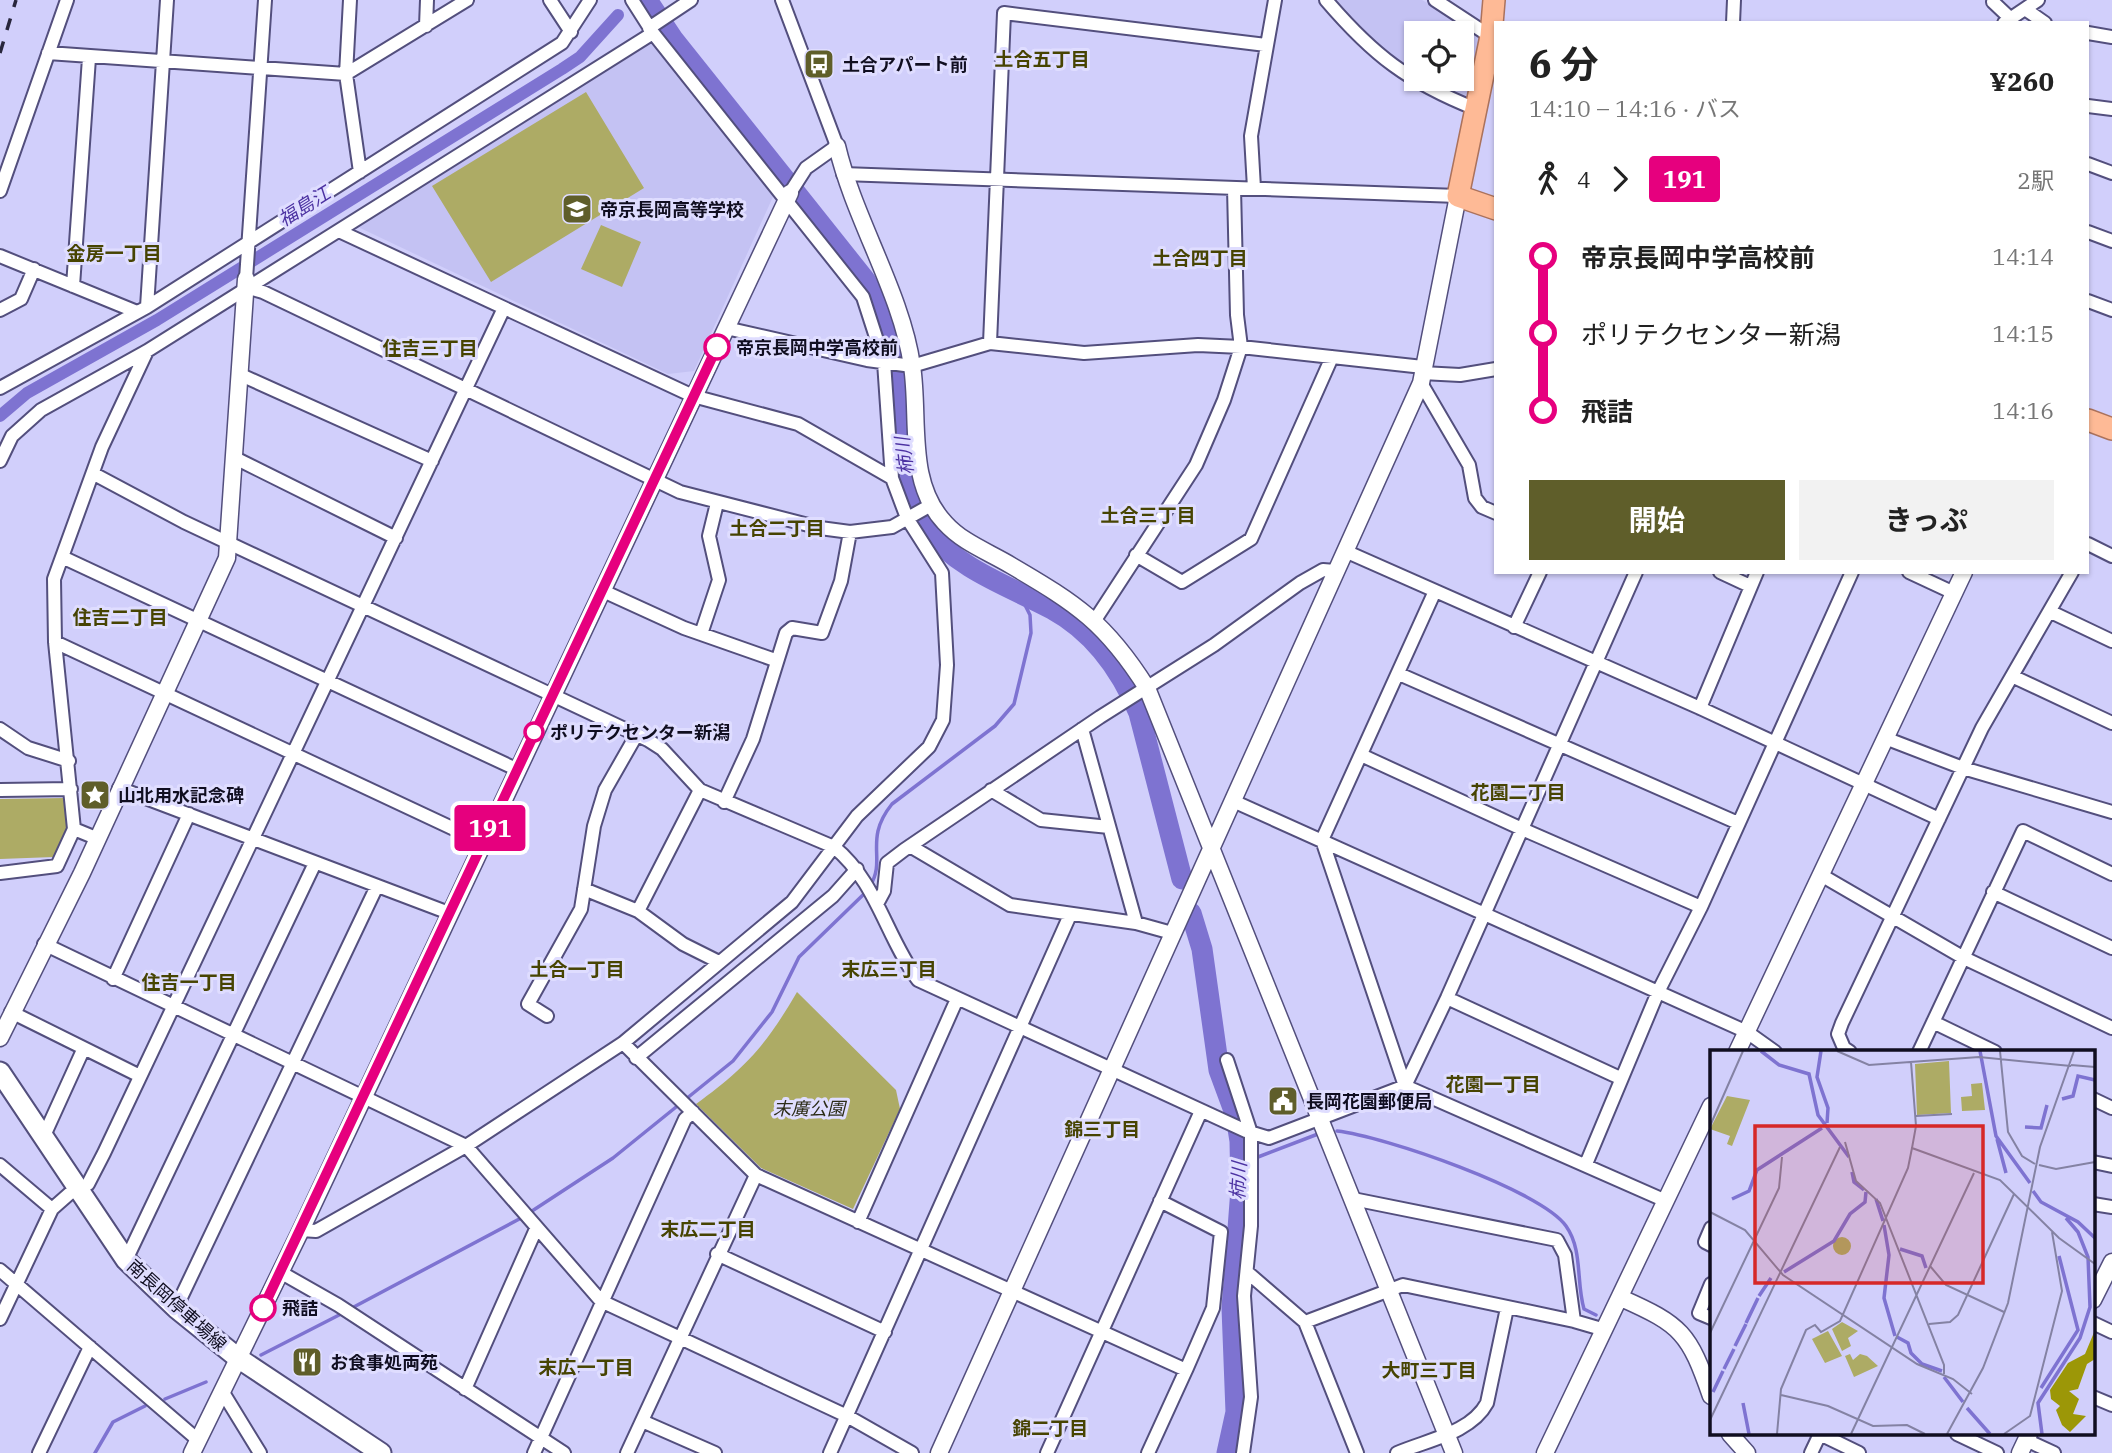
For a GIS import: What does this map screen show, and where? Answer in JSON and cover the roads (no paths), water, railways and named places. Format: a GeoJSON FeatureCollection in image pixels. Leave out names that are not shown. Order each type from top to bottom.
{"type":"FeatureCollection","features":[{"type":"Feature","properties":{"kind":"highway"},"geometry":{"type":"LineString","coordinates":[[1494,0],[1493,38],[1458,196],[1494,208]]}},
{"type":"Feature","properties":{"kind":"highway"},"geometry":{"type":"LineString","coordinates":[[2089,420],[2112,429]]}},
{"type":"Feature","properties":{"kind":"main road","name":"南長岡停車場線"},"geometry":{"type":"LineString","coordinates":[[0,1072],[126,1260],[176,1308],[238,1358],[382,1453]]}},
{"type":"Feature","properties":{"kind":"street"},"geometry":{"type":"LineString","coordinates":[[0,191],[67,0]]}},
{"type":"Feature","properties":{"kind":"street"},"geometry":{"type":"LineString","coordinates":[[142,309],[167,0]]}},
{"type":"Feature","properties":{"kind":"street"},"geometry":{"type":"LineString","coordinates":[[0,1038],[44,944],[82,873],[119,788],[223,571],[230,542],[265,0]]}},
{"type":"Feature","properties":{"kind":"street"},"geometry":{"type":"LineString","coordinates":[[350,0],[345,74],[360,172]]}},
{"type":"Feature","properties":{"kind":"street"},"geometry":{"type":"LineString","coordinates":[[426,26],[427,0]]}},
{"type":"Feature","properties":{"kind":"street"},"geometry":{"type":"LineString","coordinates":[[48,53],[345,74],[467,0]]}},
{"type":"Feature","properties":{"kind":"street"},"geometry":{"type":"LineString","coordinates":[[550,0],[571,32]]}},
{"type":"Feature","properties":{"kind":"street"},"geometry":{"type":"LineString","coordinates":[[0,388],[142,309],[249,245],[562,43],[590,0]]}},
{"type":"Feature","properties":{"kind":"street"},"geometry":{"type":"LineString","coordinates":[[301,1230],[316,1231],[466,1146],[623,1043],[792,902],[869,803],[929,747],[943,720],[947,665],[942,573],[908,517],[892,478],[884,362],[863,297],[788,197],[651,29],[632,0]]}},
{"type":"Feature","properties":{"kind":"street"},"geometry":{"type":"LineString","coordinates":[[0,461],[12,436],[41,410],[147,351],[246,283],[339,231],[651,29],[691,0]]}},
{"type":"Feature","properties":{"kind":"street"},"geometry":{"type":"LineString","coordinates":[[782,0],[837,146],[843,174],[905,334],[912,366],[919,469],[928,506],[961,537],[1051,589],[1095,620],[1117,642],[1137,694],[1212,845],[1454,1453]]}},
{"type":"Feature","properties":{"kind":"street"},"geometry":{"type":"LineString","coordinates":[[1254,188],[1251,136],[1275,0]]}},
{"type":"Feature","properties":{"kind":"street"},"geometry":{"type":"LineString","coordinates":[[1326,0],[1370,50],[1429,88],[1476,109]]}},
{"type":"Feature","properties":{"kind":"street"},"geometry":{"type":"LineString","coordinates":[[1435,0],[1493,38]]}},
{"type":"Feature","properties":{"kind":"street"},"geometry":{"type":"LineString","coordinates":[[1732,21],[1734,0]]}},
{"type":"Feature","properties":{"kind":"street"},"geometry":{"type":"LineString","coordinates":[[1993,2],[2008,21],[2038,0]]}},
{"type":"Feature","properties":{"kind":"street"},"geometry":{"type":"LineString","coordinates":[[2025,9],[2042,21]]}},
{"type":"Feature","properties":{"kind":"street"},"geometry":{"type":"LineString","coordinates":[[990,343],[1004,13],[1266,45]]}},
{"type":"Feature","properties":{"kind":"street"},"geometry":{"type":"LineString","coordinates":[[2089,33],[2112,37]]}},
{"type":"Feature","properties":{"kind":"street"},"geometry":{"type":"LineString","coordinates":[[74,286],[89,58]]}},
{"type":"Feature","properties":{"kind":"street"},"geometry":{"type":"LineString","coordinates":[[2089,106],[2112,110]]}},
{"type":"Feature","properties":{"kind":"street"},"geometry":{"type":"LineString","coordinates":[[0,1270],[90,1347],[195,1447],[301,1230],[484,843],[516,769],[788,197],[800,175],[837,146]]}},
{"type":"Feature","properties":{"kind":"street"},"geometry":{"type":"LineString","coordinates":[[2089,164],[2112,173]]}},
{"type":"Feature","properties":{"kind":"street"},"geometry":{"type":"LineString","coordinates":[[843,174],[997,177],[1458,196],[1422,374],[939,1453]]}},
{"type":"Feature","properties":{"kind":"street"},"geometry":{"type":"LineString","coordinates":[[1095,620],[1196,466],[1224,400],[1241,347],[1237,315],[1234,188]]}},
{"type":"Feature","properties":{"kind":"street"},"geometry":{"type":"LineString","coordinates":[[339,231],[693,396],[798,424],[892,478]]}},
{"type":"Feature","properties":{"kind":"street"},"geometry":{"type":"LineString","coordinates":[[2089,232],[2112,241]]}},
{"type":"Feature","properties":{"kind":"street"},"geometry":{"type":"LineString","coordinates":[[0,256],[74,286],[142,309]]}},
{"type":"Feature","properties":{"kind":"street"},"geometry":{"type":"LineString","coordinates":[[0,310],[21,299],[34,269]]}},
{"type":"Feature","properties":{"kind":"street"},"geometry":{"type":"LineString","coordinates":[[246,283],[465,391],[680,492],[820,528],[850,532],[892,527],[928,506]]}},
{"type":"Feature","properties":{"kind":"street"},"geometry":{"type":"LineString","coordinates":[[2089,300],[2112,310]]}},
{"type":"Feature","properties":{"kind":"street"},"geometry":{"type":"LineString","coordinates":[[0,1318],[52,1209],[88,1184],[365,606],[504,308]]}},
{"type":"Feature","properties":{"kind":"street"},"geometry":{"type":"LineString","coordinates":[[726,328],[912,366],[990,343],[1084,353],[1198,345],[1241,347],[1332,356],[1422,374],[1460,375],[1494,369]]}},
{"type":"Feature","properties":{"kind":"street"},"geometry":{"type":"LineString","coordinates":[[0,873],[57,866],[74,830],[55,642],[54,579],[102,447],[147,351]]}},
{"type":"Feature","properties":{"kind":"street"},"geometry":{"type":"LineString","coordinates":[[1136,555],[1182,582],[1251,539],[1332,356]]}},
{"type":"Feature","properties":{"kind":"street"},"geometry":{"type":"LineString","coordinates":[[1422,374],[1469,465],[1475,498],[1482,507],[1494,512]]}},
{"type":"Feature","properties":{"kind":"street"},"geometry":{"type":"LineString","coordinates":[[241,375],[432,461]]}},
{"type":"Feature","properties":{"kind":"street"},"geometry":{"type":"LineString","coordinates":[[235,458],[396,538]]}},
{"type":"Feature","properties":{"kind":"street"},"geometry":{"type":"LineString","coordinates":[[94,474],[230,542],[637,734],[663,749],[700,790],[834,847],[860,872],[905,963],[918,981],[1110,1071],[1230,1124],[1269,1138],[1405,1086],[1447,998],[1635,574]]}},
{"type":"Feature","properties":{"kind":"street"},"geometry":{"type":"LineString","coordinates":[[701,634],[719,580],[709,536],[717,503]]}},
{"type":"Feature","properties":{"kind":"street"},"geometry":{"type":"LineString","coordinates":[[724,802],[753,739],[775,660],[786,633],[792,628],[822,633],[841,581],[850,532]]}},
{"type":"Feature","properties":{"kind":"street"},"geometry":{"type":"LineString","coordinates":[[2089,544],[2112,556]]}},
{"type":"Feature","properties":{"kind":"street"},"geometry":{"type":"LineString","coordinates":[[1345,551],[1700,708],[1939,819]]}},
{"type":"Feature","properties":{"kind":"street"},"geometry":{"type":"LineString","coordinates":[[62,557],[516,769]]}},
{"type":"Feature","properties":{"kind":"street"},"geometry":{"type":"LineString","coordinates":[[875,899],[884,891],[887,863],[910,846],[1300,583],[1323,569],[1335,571]]}},
{"type":"Feature","properties":{"kind":"street"},"geometry":{"type":"LineString","coordinates":[[1514,627],[1538,574]]}},
{"type":"Feature","properties":{"kind":"street"},"geometry":{"type":"LineString","coordinates":[[1724,574],[1751,586]]}},
{"type":"Feature","properties":{"kind":"street"},"geometry":{"type":"LineString","coordinates":[[1700,708],[1756,574]]}},
{"type":"Feature","properties":{"kind":"street"},"geometry":{"type":"LineString","coordinates":[[1586,1164],[1658,992],[1776,745],[1851,574]]}},
{"type":"Feature","properties":{"kind":"street"},"geometry":{"type":"LineString","coordinates":[[1913,574],[1954,593]]}},
{"type":"Feature","properties":{"kind":"street"},"geometry":{"type":"LineString","coordinates":[[1738,1050],[1963,574]]}},
{"type":"Feature","properties":{"kind":"street"},"geometry":{"type":"LineString","coordinates":[[1847,1050],[1838,1034],[1982,728],[2052,612],[2070,574]]}},
{"type":"Feature","properties":{"kind":"street"},"geometry":{"type":"LineString","coordinates":[[603,590],[701,634],[775,660]]}},
{"type":"Feature","properties":{"kind":"street"},"geometry":{"type":"LineString","coordinates":[[1435,591],[1322,840],[1405,1086],[1666,1201]]}},
{"type":"Feature","properties":{"kind":"street"},"geometry":{"type":"LineString","coordinates":[[2052,612],[2112,641]]}},
{"type":"Feature","properties":{"kind":"street"},"geometry":{"type":"LineString","coordinates":[[55,642],[295,752],[484,843]]}},
{"type":"Feature","properties":{"kind":"street"},"geometry":{"type":"LineString","coordinates":[[1399,674],[1738,823]]}},
{"type":"Feature","properties":{"kind":"street"},"geometry":{"type":"LineString","coordinates":[[2014,677],[2112,723]]}},
{"type":"Feature","properties":{"kind":"street"},"geometry":{"type":"LineString","coordinates":[[0,729],[28,748],[69,761]]}},
{"type":"Feature","properties":{"kind":"street"},"geometry":{"type":"LineString","coordinates":[[1082,729],[1136,923]]}},
{"type":"Feature","properties":{"kind":"street"},"geometry":{"type":"LineString","coordinates":[[547,1016],[527,1004],[581,909],[594,826],[605,790],[637,734]]}},
{"type":"Feature","properties":{"kind":"street"},"geometry":{"type":"LineString","coordinates":[[1885,738],[1963,768],[2112,812]]}},
{"type":"Feature","properties":{"kind":"street"},"geometry":{"type":"LineString","coordinates":[[1361,755],[1522,829],[1701,906]]}},
{"type":"Feature","properties":{"kind":"street"},"geometry":{"type":"LineString","coordinates":[[119,788],[449,913]]}},
{"type":"Feature","properties":{"kind":"street"},"geometry":{"type":"LineString","coordinates":[[0,790],[71,789]]}},
{"type":"Feature","properties":{"kind":"street"},"geometry":{"type":"LineString","coordinates":[[638,911],[700,790]]}},
{"type":"Feature","properties":{"kind":"street"},"geometry":{"type":"LineString","coordinates":[[991,790],[1041,820],[1108,828]]}},
{"type":"Feature","properties":{"kind":"street"},"geometry":{"type":"LineString","coordinates":[[1233,801],[1747,1032],[1772,1050]]}},
{"type":"Feature","properties":{"kind":"street"},"geometry":{"type":"LineString","coordinates":[[113,979],[189,814]]}},
{"type":"Feature","properties":{"kind":"street"},"geometry":{"type":"LineString","coordinates":[[74,830],[96,838]]}},
{"type":"Feature","properties":{"kind":"street"},"geometry":{"type":"LineString","coordinates":[[1920,1050],[2023,831],[2112,874]]}},
{"type":"Feature","properties":{"kind":"street"},"geometry":{"type":"LineString","coordinates":[[910,846],[1010,905],[1136,923],[1172,933]]}},
{"type":"Feature","properties":{"kind":"street"},"geometry":{"type":"LineString","coordinates":[[61,861],[82,873]]}},
{"type":"Feature","properties":{"kind":"street"},"geometry":{"type":"LineString","coordinates":[[126,1260],[315,863]]}},
{"type":"Feature","properties":{"kind":"street"},"geometry":{"type":"LineString","coordinates":[[636,1058],[860,872]]}},
{"type":"Feature","properties":{"kind":"street"},"geometry":{"type":"LineString","coordinates":[[1821,875],[1964,958],[2112,1028]]}},
{"type":"Feature","properties":{"kind":"street"},"geometry":{"type":"LineString","coordinates":[[176,1308],[377,886]]}},
{"type":"Feature","properties":{"kind":"street"},"geometry":{"type":"LineString","coordinates":[[584,889],[638,911],[683,944],[719,962]]}},
{"type":"Feature","properties":{"kind":"street"},"geometry":{"type":"LineString","coordinates":[[1993,892],[2112,948]]}},
{"type":"Feature","properties":{"kind":"street"},"geometry":{"type":"LineString","coordinates":[[830,1453],[1022,1028],[1070,915]]}},
{"type":"Feature","properties":{"kind":"street"},"geometry":{"type":"LineString","coordinates":[[44,944],[466,1146],[601,1301],[846,1416],[912,1453]]}},
{"type":"Feature","properties":{"kind":"street"},"geometry":{"type":"LineString","coordinates":[[1447,998],[1620,1078]]}},
{"type":"Feature","properties":{"kind":"street"},"geometry":{"type":"LineString","coordinates":[[858,1222],[957,999]]}},
{"type":"Feature","properties":{"kind":"street"},"geometry":{"type":"LineString","coordinates":[[11,1012],[140,1076]]}},
{"type":"Feature","properties":{"kind":"street"},"geometry":{"type":"LineString","coordinates":[[1933,1023],[1992,1050]]}},
{"type":"Feature","properties":{"kind":"street"},"geometry":{"type":"LineString","coordinates":[[623,1043],[756,1175],[1186,1370]]}},
{"type":"Feature","properties":{"kind":"street"},"geometry":{"type":"LineString","coordinates":[[43,1138],[83,1050]]}},
{"type":"Feature","properties":{"kind":"street"},"geometry":{"type":"LineString","coordinates":[[1227,1059],[1249,1132],[1247,1272],[1244,1296],[1251,1397],[1243,1453]]}},
{"type":"Feature","properties":{"kind":"street"},"geometry":{"type":"LineString","coordinates":[[2094,1099],[2112,1108]]}},
{"type":"Feature","properties":{"kind":"street"},"geometry":{"type":"LineString","coordinates":[[1545,1453],[1710,1108]]}},
{"type":"Feature","properties":{"kind":"street"},"geometry":{"type":"LineString","coordinates":[[534,1453],[601,1301],[691,1110]]}},
{"type":"Feature","properties":{"kind":"street"},"geometry":{"type":"LineString","coordinates":[[1047,1453],[1201,1111]]}},
{"type":"Feature","properties":{"kind":"street"},"geometry":{"type":"LineString","coordinates":[[2094,1162],[2112,1166]]}},
{"type":"Feature","properties":{"kind":"street"},"geometry":{"type":"LineString","coordinates":[[0,1165],[52,1209]]}},
{"type":"Feature","properties":{"kind":"street"},"geometry":{"type":"LineString","coordinates":[[627,1453],[717,1254],[756,1175]]}},
{"type":"Feature","properties":{"kind":"street"},"geometry":{"type":"LineString","coordinates":[[1353,1199],[1557,1240],[1565,1255],[1574,1321]]}},
{"type":"Feature","properties":{"kind":"street"},"geometry":{"type":"LineString","coordinates":[[1148,1453],[1213,1308],[1221,1232],[1160,1201]]}},
{"type":"Feature","properties":{"kind":"street"},"geometry":{"type":"LineString","coordinates":[[2094,1204],[2112,1207]]}},
{"type":"Feature","properties":{"kind":"street"},"geometry":{"type":"LineString","coordinates":[[465,1390],[533,1226]]}},
{"type":"Feature","properties":{"kind":"street"},"geometry":{"type":"LineString","coordinates":[[1710,1230],[1705,1242],[1710,1244]]}},
{"type":"Feature","properties":{"kind":"street"},"geometry":{"type":"LineString","coordinates":[[717,1254],[885,1332]]}},
{"type":"Feature","properties":{"kind":"street"},"geometry":{"type":"LineString","coordinates":[[2095,1289],[2112,1262]]}},
{"type":"Feature","properties":{"kind":"street"},"geometry":{"type":"LineString","coordinates":[[280,1272],[338,1305],[564,1453]]}},
{"type":"Feature","properties":{"kind":"street"},"geometry":{"type":"LineString","coordinates":[[1247,1272],[1305,1322],[1357,1453]]}},
{"type":"Feature","properties":{"kind":"street"},"geometry":{"type":"LineString","coordinates":[[1305,1322],[1403,1285],[1605,1330]]}},
{"type":"Feature","properties":{"kind":"street"},"geometry":{"type":"LineString","coordinates":[[1710,1286],[1699,1312],[1710,1318]]}},
{"type":"Feature","properties":{"kind":"street"},"geometry":{"type":"LineString","coordinates":[[1621,1298],[1656,1314],[1679,1329],[1692,1346],[1710,1393]]}},
{"type":"Feature","properties":{"kind":"street"},"geometry":{"type":"LineString","coordinates":[[1397,1453],[1467,1426],[1480,1415],[1487,1403],[1507,1308]]}},
{"type":"Feature","properties":{"kind":"street"},"geometry":{"type":"LineString","coordinates":[[2094,1323],[2112,1332]]}},
{"type":"Feature","properties":{"kind":"street"},"geometry":{"type":"LineString","coordinates":[[39,1453],[90,1347]]}},
{"type":"Feature","properties":{"kind":"street"},"geometry":{"type":"LineString","coordinates":[[222,1391],[260,1453]]}},
{"type":"Feature","properties":{"kind":"street"},"geometry":{"type":"LineString","coordinates":[[2094,1397],[2112,1405]]}},
{"type":"Feature","properties":{"kind":"street"},"geometry":{"type":"LineString","coordinates":[[642,1421],[715,1453]]}},
{"type":"Feature","properties":{"kind":"street"},"geometry":{"type":"LineString","coordinates":[[1732,1436],[1747,1453]]}},
{"type":"Feature","properties":{"kind":"street"},"geometry":{"type":"LineString","coordinates":[[1811,1453],[1819,1436]]}},
{"type":"Feature","properties":{"kind":"street"},"geometry":{"type":"LineString","coordinates":[[1824,1436],[1859,1453]]}},
{"type":"Feature","properties":{"kind":"street"},"geometry":{"type":"LineString","coordinates":[[1961,1436],[1997,1453]]}},
{"type":"Feature","properties":{"kind":"street"},"geometry":{"type":"LineString","coordinates":[[2025,1442],[2054,1453]]}},
{"type":"Feature","properties":{"kind":"waterway","name":"柿川"},"geometry":{"type":"LineString","coordinates":[[647,0],[673,39],[865,280],[879,306],[894,354],[900,444],[907,488],[927,529],[954,556],[969,566],[1067,618],[1093,641],[1115,667],[1139,713],[1182,879]]}},
{"type":"Feature","properties":{"kind":"waterway","name":"福島江"},"geometry":{"type":"LineString","coordinates":[[0,416],[27,393],[157,320],[562,69],[580,57],[618,15]]}},
{"type":"Feature","properties":{"kind":"waterway"},"geometry":{"type":"LineString","coordinates":[[870,886],[877,867],[879,828],[892,804],[995,726],[1014,704],[1031,633],[1030,615],[1020,595]]}},
{"type":"Feature","properties":{"kind":"waterway"},"geometry":{"type":"LineString","coordinates":[[529,1213],[613,1158],[733,1061],[772,1012],[799,957],[865,893]]}},
{"type":"Feature","properties":{"kind":"waterway","name":"柿川"},"geometry":{"type":"LineString","coordinates":[[1191,913],[1202,949],[1219,1070],[1236,1116],[1240,1141],[1241,1189],[1232,1308],[1236,1412],[1227,1453]]}},
{"type":"Feature","properties":{"kind":"waterway"},"geometry":{"type":"LineString","coordinates":[[1337,1131],[1389,1143],[1459,1167],[1495,1181],[1551,1212],[1566,1226],[1571,1235],[1577,1256],[1584,1309],[1596,1315]]}},
{"type":"Feature","properties":{"kind":"waterway"},"geometry":{"type":"LineString","coordinates":[[1258,1157],[1318,1134]]}},
{"type":"Feature","properties":{"kind":"waterway"},"geometry":{"type":"LineString","coordinates":[[350,1309],[523,1217]]}},
{"type":"Feature","properties":{"kind":"waterway"},"geometry":{"type":"LineString","coordinates":[[261,1355],[343,1313]]}},
{"type":"Feature","properties":{"kind":"waterway"},"geometry":{"type":"LineString","coordinates":[[165,1399],[206,1382]]}},
{"type":"Feature","properties":{"kind":"waterway"},"geometry":{"type":"LineString","coordinates":[[95,1453],[113,1422],[145,1406]]}},
{"type":"Feature","properties":{"kind":"railway"},"geometry":{"type":"LineString","coordinates":[[0,53],[16,0]]}},
{"type":"Feature","properties":{"kind":"place","name":"土合アパート前"},"geometry":{"type":"Point","coordinates":[819,64]}},
{"type":"Feature","properties":{"kind":"place","name":"帝京長岡高等学校"},"geometry":{"type":"Point","coordinates":[577,209]}},
{"type":"Feature","properties":{"kind":"place","name":"帝京長岡中学高校前"},"geometry":{"type":"Point","coordinates":[717,347]}},
{"type":"Feature","properties":{"kind":"place","name":"ポリテクセンター新潟"},"geometry":{"type":"Point","coordinates":[534,732]}},
{"type":"Feature","properties":{"kind":"place","name":"山北用水記念碑"},"geometry":{"type":"Point","coordinates":[95,795]}},
{"type":"Feature","properties":{"kind":"place","name":"長岡花園郵便局"},"geometry":{"type":"Point","coordinates":[1283,1101]}},
{"type":"Feature","properties":{"kind":"place","name":"飛詰"},"geometry":{"type":"Point","coordinates":[263,1308]}},
{"type":"Feature","properties":{"kind":"place","name":"お食事処両苑"},"geometry":{"type":"Point","coordinates":[307,1362]}},
{"type":"Feature","properties":{"kind":"district","name":"土合五丁目"},"geometry":{"type":"Point","coordinates":[1042,59]}},
{"type":"Feature","properties":{"kind":"district","name":"金房一丁目"},"geometry":{"type":"Point","coordinates":[114,253]}},
{"type":"Feature","properties":{"kind":"district","name":"土合四丁目"},"geometry":{"type":"Point","coordinates":[1200,258]}},
{"type":"Feature","properties":{"kind":"district","name":"住吉三丁目"},"geometry":{"type":"Point","coordinates":[430,348]}},
{"type":"Feature","properties":{"kind":"district","name":"土合三丁目"},"geometry":{"type":"Point","coordinates":[1148,515]}},
{"type":"Feature","properties":{"kind":"district","name":"土合二丁目"},"geometry":{"type":"Point","coordinates":[777,528]}},
{"type":"Feature","properties":{"kind":"district","name":"住吉二丁目"},"geometry":{"type":"Point","coordinates":[120,617]}},
{"type":"Feature","properties":{"kind":"district","name":"花園二丁目"},"geometry":{"type":"Point","coordinates":[1518,792]}},
{"type":"Feature","properties":{"kind":"district","name":"土合一丁目"},"geometry":{"type":"Point","coordinates":[577,969]}},
{"type":"Feature","properties":{"kind":"district","name":"末広三丁目"},"geometry":{"type":"Point","coordinates":[889,969]}},
{"type":"Feature","properties":{"kind":"district","name":"住吉一丁目"},"geometry":{"type":"Point","coordinates":[189,982]}},
{"type":"Feature","properties":{"kind":"district","name":"花園一丁目"},"geometry":{"type":"Point","coordinates":[1493,1084]}},
{"type":"Feature","properties":{"kind":"district","name":"錦三丁目"},"geometry":{"type":"Point","coordinates":[1102,1129]}},
{"type":"Feature","properties":{"kind":"district","name":"末広二丁目"},"geometry":{"type":"Point","coordinates":[708,1229]}},
{"type":"Feature","properties":{"kind":"district","name":"末広一丁目"},"geometry":{"type":"Point","coordinates":[586,1367]}},
{"type":"Feature","properties":{"kind":"district","name":"大町三丁目"},"geometry":{"type":"Point","coordinates":[1429,1370]}},
{"type":"Feature","properties":{"kind":"district","name":"錦二丁目"},"geometry":{"type":"Point","coordinates":[1050,1428]}},
{"type":"Feature","properties":{"kind":"park label","name":"末廣公園"},"geometry":{"type":"Point","coordinates":[809,1108]}}]}
